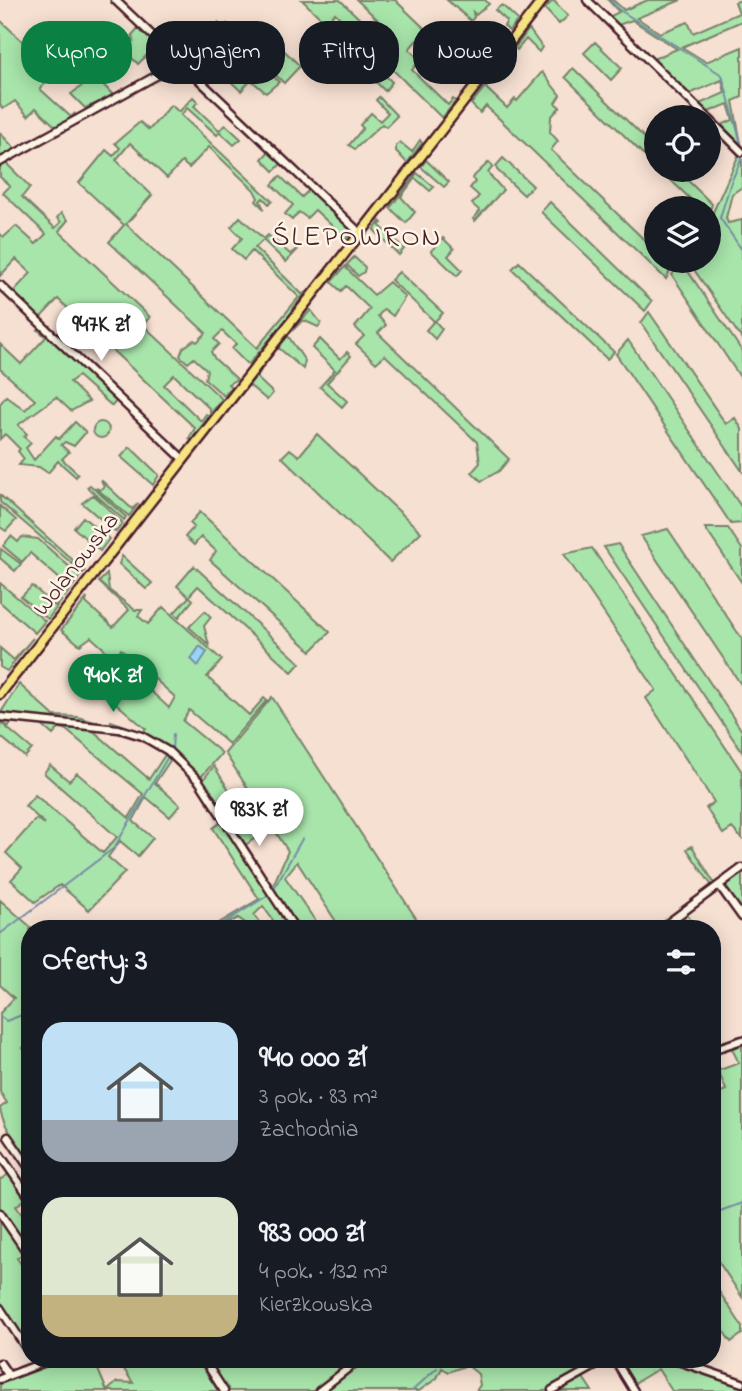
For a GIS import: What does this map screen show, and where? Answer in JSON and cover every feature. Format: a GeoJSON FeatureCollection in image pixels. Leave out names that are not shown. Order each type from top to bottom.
{"type":"FeatureCollection","features":[{"type":"Feature","properties":{"kind":"main road","name":"Wolanowska"},"geometry":{"type":"LineString","coordinates":[[0,694],[543,0]]}},
{"type":"Feature","properties":{"kind":"street"},"geometry":{"type":"LineString","coordinates":[[115,0],[146,29]]}},
{"type":"Feature","properties":{"kind":"street"},"geometry":{"type":"LineString","coordinates":[[587,0],[695,105]]}},
{"type":"Feature","properties":{"kind":"street"},"geometry":{"type":"LineString","coordinates":[[0,162],[146,81]]}},
{"type":"Feature","properties":{"kind":"street"},"geometry":{"type":"LineString","coordinates":[[204,84],[360,233]]}},
{"type":"Feature","properties":{"kind":"street"},"geometry":{"type":"LineString","coordinates":[[721,131],[742,152]]}},
{"type":"Feature","properties":{"kind":"street"},"geometry":{"type":"LineString","coordinates":[[0,285],[184,460]]}},
{"type":"Feature","properties":{"kind":"street"},"geometry":{"type":"LineString","coordinates":[[0,717],[127,731],[168,751],[200,781],[289,920]]}},
{"type":"Feature","properties":{"kind":"street"},"geometry":{"type":"LineString","coordinates":[[672,920],[742,868]]}},
{"type":"Feature","properties":{"kind":"street"},"geometry":{"type":"LineString","coordinates":[[719,885],[742,917]]}},
{"type":"Feature","properties":{"kind":"street"},"geometry":{"type":"LineString","coordinates":[[721,1047],[742,1040]]}},
{"type":"Feature","properties":{"kind":"street"},"geometry":{"type":"LineString","coordinates":[[8,1137],[21,1156]]}},
{"type":"Feature","properties":{"kind":"street"},"geometry":{"type":"LineString","coordinates":[[0,1155],[21,1185]]}},
{"type":"Feature","properties":{"kind":"street"},"geometry":{"type":"LineString","coordinates":[[0,1213],[21,1244]]}},
{"type":"Feature","properties":{"kind":"street"},"geometry":{"type":"LineString","coordinates":[[0,1308],[21,1340]]}},
{"type":"Feature","properties":{"kind":"street"},"geometry":{"type":"LineString","coordinates":[[0,1363],[9,1376]]}},
{"type":"Feature","properties":{"kind":"street"},"geometry":{"type":"LineString","coordinates":[[0,1379],[25,1368]]}},
{"type":"Feature","properties":{"kind":"street"},"geometry":{"type":"LineString","coordinates":[[209,1368],[224,1391]]}},
{"type":"Feature","properties":{"kind":"street"},"geometry":{"type":"LineString","coordinates":[[319,1391],[349,1368]]}},
{"type":"Feature","properties":{"kind":"street"},"geometry":{"type":"LineString","coordinates":[[552,1390],[592,1368]]}},
{"type":"Feature","properties":{"kind":"street"},"geometry":{"type":"LineString","coordinates":[[620,1368],[634,1391]]}},
{"type":"Feature","properties":{"kind":"street"},"geometry":{"type":"LineString","coordinates":[[699,1368],[742,1382]]}},
{"type":"Feature","properties":{"kind":"green space"},"geometry":{"type":"Polygon","coordinates":[[[302,0],[340,0],[362,21],[343,21],[335,13],[329,19],[331,21],[324,21],[302,0]]]}},
{"type":"Feature","properties":{"kind":"green space"},"geometry":{"type":"Polygon","coordinates":[[[357,0],[395,0],[417,21],[413,21],[413,44],[409,49],[413,53],[413,84],[426,84],[448,105],[453,99],[456,101],[442,118],[399,76],[399,21],[379,21],[357,0]]]}},
{"type":"Feature","properties":{"kind":"green space"},"geometry":{"type":"Polygon","coordinates":[[[447,0],[485,0],[489,4],[476,15],[473,12],[471,21],[447,0]]]}},
{"type":"Feature","properties":{"kind":"green space"},"geometry":{"type":"Polygon","coordinates":[[[553,0],[568,16],[559,24],[545,9],[553,0]]]}},
{"type":"Feature","properties":{"kind":"green space"},"geometry":{"type":"Polygon","coordinates":[[[590,0],[609,17],[619,12],[608,0],[613,0],[624,10],[648,0],[681,0],[637,18],[660,33],[688,22],[693,33],[739,13],[735,2],[742,0],[742,21],[682,47],[706,62],[742,47],[742,97],[733,101],[742,149],[721,128],[721,125],[733,120],[728,104],[721,107],[697,105],[725,93],[722,80],[687,95],[641,50],[653,59],[677,49],[632,20],[618,25],[635,45],[590,0]]]}},
{"type":"Feature","properties":{"kind":"green space"},"geometry":{"type":"Polygon","coordinates":[[[502,5],[518,20],[507,21],[495,10],[502,5]]]}},
{"type":"Feature","properties":{"kind":"green space"},"geometry":{"type":"Polygon","coordinates":[[[0,20],[21,40],[21,84],[44,84],[40,89],[71,117],[75,113],[73,119],[57,128],[36,108],[28,116],[15,101],[3,109],[0,105],[0,20]]]}},
{"type":"Feature","properties":{"kind":"green space"},"geometry":{"type":"Polygon","coordinates":[[[140,26],[146,32],[146,56],[138,64],[132,58],[132,35],[140,26]]]}},
{"type":"Feature","properties":{"kind":"green space"},"geometry":{"type":"Polygon","coordinates":[[[529,29],[542,47],[539,52],[526,39],[517,50],[517,45],[529,29]]]}},
{"type":"Feature","properties":{"kind":"green space"},"geometry":{"type":"Polygon","coordinates":[[[595,42],[622,68],[611,80],[584,53],[595,42]]]}},
{"type":"Feature","properties":{"kind":"green space"},"geometry":{"type":"Polygon","coordinates":[[[285,51],[299,65],[285,82],[285,51]]]}},
{"type":"Feature","properties":{"kind":"green space"},"geometry":{"type":"Polygon","coordinates":[[[573,68],[644,137],[644,155],[565,77],[573,68]]]}},
{"type":"Feature","properties":{"kind":"green space"},"geometry":{"type":"Polygon","coordinates":[[[542,72],[560,95],[555,103],[560,107],[551,117],[550,132],[558,141],[551,150],[644,239],[644,258],[486,106],[480,113],[471,104],[487,84],[486,88],[507,108],[515,99],[517,101],[542,72]]]}},
{"type":"Feature","properties":{"kind":"green space"},"geometry":{"type":"Polygon","coordinates":[[[84,84],[103,84],[114,96],[85,108],[71,94],[84,84]]]}},
{"type":"Feature","properties":{"kind":"green space"},"geometry":{"type":"Polygon","coordinates":[[[234,84],[247,84],[241,91],[234,84]]]}},
{"type":"Feature","properties":{"kind":"green space"},"geometry":{"type":"Polygon","coordinates":[[[256,84],[277,84],[266,93],[256,84]]]}},
{"type":"Feature","properties":{"kind":"green space"},"geometry":{"type":"Polygon","coordinates":[[[378,84],[390,84],[385,91],[378,84]]]}},
{"type":"Feature","properties":{"kind":"green space"},"geometry":{"type":"Polygon","coordinates":[[[193,97],[198,102],[194,106],[219,130],[226,125],[241,139],[234,145],[220,132],[217,135],[187,108],[181,115],[272,201],[269,204],[263,198],[260,201],[264,209],[256,201],[258,198],[254,190],[209,147],[189,168],[182,162],[167,178],[130,143],[116,160],[152,195],[126,224],[257,348],[299,297],[252,251],[244,260],[232,249],[242,238],[231,227],[240,217],[264,239],[268,235],[290,254],[302,245],[286,262],[263,240],[255,248],[302,294],[305,293],[293,309],[302,301],[248,365],[232,349],[236,344],[222,331],[214,339],[219,344],[211,352],[215,359],[237,379],[228,384],[231,387],[224,396],[205,379],[207,370],[194,358],[188,363],[180,356],[183,348],[194,340],[197,342],[206,333],[109,242],[124,225],[79,183],[106,150],[113,156],[120,148],[115,143],[140,122],[149,130],[171,105],[179,112],[193,97]]]}},
{"type":"Feature","properties":{"kind":"green space"},"geometry":{"type":"Polygon","coordinates":[[[379,97],[397,116],[386,127],[382,124],[355,149],[349,145],[363,128],[360,125],[371,113],[380,121],[388,113],[376,100],[379,97]]]}},
{"type":"Feature","properties":{"kind":"green space"},"geometry":{"type":"Polygon","coordinates":[[[0,133],[17,151],[0,160],[0,133]]]}},
{"type":"Feature","properties":{"kind":"green space"},"geometry":{"type":"Polygon","coordinates":[[[420,140],[422,143],[407,163],[396,151],[396,146],[400,142],[412,152],[420,140]]]}},
{"type":"Feature","properties":{"kind":"green space"},"geometry":{"type":"Polygon","coordinates":[[[270,150],[283,162],[274,171],[262,159],[270,150]]]}},
{"type":"Feature","properties":{"kind":"green space"},"geometry":{"type":"Polygon","coordinates":[[[740,152],[742,187],[732,194],[726,218],[728,223],[742,220],[742,339],[696,273],[721,273],[720,196],[740,152]]]}},
{"type":"Feature","properties":{"kind":"green space"},"geometry":{"type":"Polygon","coordinates":[[[503,158],[533,186],[524,195],[497,170],[496,166],[503,158]]]}},
{"type":"Feature","properties":{"kind":"green space"},"geometry":{"type":"Polygon","coordinates":[[[426,160],[449,182],[444,187],[421,167],[426,160]]]}},
{"type":"Feature","properties":{"kind":"green space"},"geometry":{"type":"Polygon","coordinates":[[[4,161],[30,187],[22,197],[55,228],[61,222],[57,218],[61,213],[68,220],[59,231],[150,317],[143,325],[222,399],[210,414],[210,409],[174,375],[164,385],[201,421],[206,414],[209,416],[191,440],[189,438],[195,428],[58,299],[40,318],[46,326],[3,285],[13,292],[31,273],[16,259],[0,276],[0,234],[4,237],[16,226],[36,244],[46,234],[3,193],[10,186],[0,177],[0,163],[4,161]]]}},
{"type":"Feature","properties":{"kind":"green space"},"geometry":{"type":"Polygon","coordinates":[[[489,162],[493,166],[488,173],[503,190],[475,221],[473,219],[480,211],[472,204],[479,196],[470,188],[475,182],[472,178],[489,162]]]}},
{"type":"Feature","properties":{"kind":"green space"},"geometry":{"type":"Polygon","coordinates":[[[417,173],[434,187],[430,191],[415,178],[401,197],[415,212],[406,223],[390,208],[417,173]]]}},
{"type":"Feature","properties":{"kind":"green space"},"geometry":{"type":"Polygon","coordinates":[[[280,176],[302,197],[310,189],[353,230],[346,239],[315,210],[307,218],[299,212],[292,220],[285,214],[293,205],[272,185],[280,176]]]}},
{"type":"Feature","properties":{"kind":"green space"},"geometry":{"type":"Polygon","coordinates":[[[673,182],[689,182],[704,196],[687,196],[673,182]]]}},
{"type":"Feature","properties":{"kind":"green space"},"geometry":{"type":"Polygon","coordinates":[[[550,202],[652,301],[645,311],[541,212],[550,202]]]}},
{"type":"Feature","properties":{"kind":"green space"},"geometry":{"type":"Polygon","coordinates":[[[380,221],[382,223],[379,225],[404,249],[399,255],[374,230],[380,221]]]}},
{"type":"Feature","properties":{"kind":"green space"},"geometry":{"type":"Polygon","coordinates":[[[443,238],[454,249],[448,256],[462,270],[457,276],[431,251],[443,238]]]}},
{"type":"Feature","properties":{"kind":"green space"},"geometry":{"type":"Polygon","coordinates":[[[354,257],[365,267],[364,272],[358,276],[348,266],[346,268],[374,295],[389,282],[405,297],[393,316],[384,309],[378,316],[386,325],[378,333],[509,459],[499,471],[481,481],[472,472],[480,463],[477,442],[385,355],[376,363],[356,344],[364,336],[355,327],[370,309],[346,286],[341,291],[331,282],[354,257]]]}},
{"type":"Feature","properties":{"kind":"green space"},"geometry":{"type":"Polygon","coordinates":[[[519,262],[614,352],[607,359],[512,269],[519,262]]]}},
{"type":"Feature","properties":{"kind":"green space"},"geometry":{"type":"Polygon","coordinates":[[[399,272],[443,313],[435,321],[442,329],[435,339],[426,330],[434,321],[391,280],[399,272]]]}},
{"type":"Feature","properties":{"kind":"green space"},"geometry":{"type":"Polygon","coordinates":[[[689,273],[742,351],[742,380],[672,275],[689,273]]]}},
{"type":"Feature","properties":{"kind":"green space"},"geometry":{"type":"Polygon","coordinates":[[[311,310],[321,323],[318,327],[303,320],[289,334],[311,310]]]}},
{"type":"Feature","properties":{"kind":"green space"},"geometry":{"type":"Polygon","coordinates":[[[649,312],[726,424],[735,418],[742,429],[742,471],[641,323],[649,312]]]}},
{"type":"Feature","properties":{"kind":"green space"},"geometry":{"type":"Polygon","coordinates":[[[41,328],[117,400],[112,406],[78,376],[70,382],[89,401],[71,411],[56,397],[18,425],[27,434],[24,437],[31,443],[26,448],[34,460],[56,436],[59,439],[75,422],[86,432],[74,446],[65,442],[61,445],[69,452],[62,459],[78,474],[76,477],[58,461],[48,473],[39,467],[19,465],[24,459],[18,451],[20,449],[5,434],[0,439],[0,404],[6,396],[25,410],[35,400],[0,369],[0,344],[21,364],[46,337],[38,330],[41,328]]]}},
{"type":"Feature","properties":{"kind":"green space"},"geometry":{"type":"Polygon","coordinates":[[[288,336],[305,361],[303,369],[277,349],[288,336]]]}},
{"type":"Feature","properties":{"kind":"green space"},"geometry":{"type":"Polygon","coordinates":[[[320,339],[340,359],[347,352],[351,356],[327,383],[347,401],[342,407],[320,387],[335,370],[312,348],[320,339]]]}},
{"type":"Feature","properties":{"kind":"green space"},"geometry":{"type":"Polygon","coordinates":[[[628,340],[742,508],[742,523],[731,524],[616,354],[628,340]]]}},
{"type":"Feature","properties":{"kind":"green space"},"geometry":{"type":"Polygon","coordinates":[[[262,368],[257,378],[273,393],[267,400],[249,385],[262,368]]]}},
{"type":"Feature","properties":{"kind":"green space"},"geometry":{"type":"Polygon","coordinates":[[[101,422],[107,424],[107,436],[101,438],[95,436],[93,430],[95,424],[101,422]]]}},
{"type":"Feature","properties":{"kind":"green space"},"geometry":{"type":"Polygon","coordinates":[[[317,434],[421,532],[390,562],[282,457],[290,449],[299,456],[317,434]]]}},
{"type":"Feature","properties":{"kind":"green space"},"geometry":{"type":"Polygon","coordinates":[[[130,447],[159,475],[153,485],[121,457],[130,447]]]}},
{"type":"Feature","properties":{"kind":"green space"},"geometry":{"type":"Polygon","coordinates":[[[101,480],[132,509],[139,503],[129,516],[96,488],[100,490],[104,486],[101,480]]]}},
{"type":"Feature","properties":{"kind":"green space"},"geometry":{"type":"Polygon","coordinates":[[[90,485],[126,517],[124,520],[87,487],[90,485]]]}},
{"type":"Feature","properties":{"kind":"green space"},"geometry":{"type":"Polygon","coordinates":[[[0,495],[85,571],[83,573],[0,502],[0,495]]]}},
{"type":"Feature","properties":{"kind":"green space"},"geometry":{"type":"Polygon","coordinates":[[[93,495],[123,523],[116,532],[82,503],[93,495]]]}},
{"type":"Feature","properties":{"kind":"green space"},"geometry":{"type":"Polygon","coordinates":[[[0,506],[16,520],[6,531],[0,527],[0,506]]]}},
{"type":"Feature","properties":{"kind":"green space"},"geometry":{"type":"Polygon","coordinates":[[[200,512],[330,632],[311,651],[210,560],[216,551],[201,537],[194,545],[185,537],[194,527],[190,523],[200,512]]]}},
{"type":"Feature","properties":{"kind":"green space"},"geometry":{"type":"Polygon","coordinates":[[[83,517],[109,539],[100,551],[74,528],[83,517]]]}},
{"type":"Feature","properties":{"kind":"green space"},"geometry":{"type":"Polygon","coordinates":[[[705,528],[728,528],[742,549],[742,583],[705,528]]]}},
{"type":"Feature","properties":{"kind":"green space"},"geometry":{"type":"Polygon","coordinates":[[[668,529],[742,639],[742,686],[641,536],[668,529]]]}},
{"type":"Feature","properties":{"kind":"green space"},"geometry":{"type":"Polygon","coordinates":[[[11,536],[18,542],[22,537],[38,539],[80,576],[64,598],[70,588],[30,553],[22,562],[3,546],[11,536]]]}},
{"type":"Feature","properties":{"kind":"green space"},"geometry":{"type":"Polygon","coordinates":[[[618,544],[742,731],[742,752],[604,547],[618,544]]]}},
{"type":"Feature","properties":{"kind":"green space"},"geometry":{"type":"Polygon","coordinates":[[[592,548],[742,772],[742,839],[732,828],[723,834],[706,808],[714,802],[646,698],[656,690],[564,554],[592,548]]]}},
{"type":"Feature","properties":{"kind":"green space"},"geometry":{"type":"Polygon","coordinates":[[[1,549],[21,564],[15,571],[0,558],[1,549]]]}},
{"type":"Feature","properties":{"kind":"green space"},"geometry":{"type":"Polygon","coordinates":[[[122,556],[152,583],[146,589],[119,564],[122,556]]]}},
{"type":"Feature","properties":{"kind":"green space"},"geometry":{"type":"Polygon","coordinates":[[[194,566],[300,663],[292,672],[198,586],[189,596],[193,600],[179,617],[174,613],[189,597],[177,586],[194,566]]]}},
{"type":"Feature","properties":{"kind":"green space"},"geometry":{"type":"Polygon","coordinates":[[[107,574],[109,590],[135,610],[142,610],[138,616],[148,624],[163,607],[222,660],[207,677],[249,715],[264,698],[267,700],[229,744],[189,710],[183,721],[222,753],[201,777],[164,746],[131,730],[110,724],[111,721],[143,732],[146,729],[97,687],[113,668],[110,665],[114,658],[91,637],[80,645],[61,630],[87,598],[86,603],[113,627],[129,610],[99,582],[107,574]],[[121,649],[116,659],[169,708],[175,697],[121,649]]]}},
{"type":"Feature","properties":{"kind":"green space"},"geometry":{"type":"Polygon","coordinates":[[[0,583],[45,621],[35,633],[0,602],[0,583]]]}},
{"type":"Feature","properties":{"kind":"green space"},"geometry":{"type":"Polygon","coordinates":[[[32,586],[55,606],[62,600],[48,619],[21,597],[32,586]]]}},
{"type":"Feature","properties":{"kind":"green space"},"geometry":{"type":"Polygon","coordinates":[[[205,611],[211,617],[204,626],[209,645],[189,627],[205,611]]]}},
{"type":"Feature","properties":{"kind":"green space"},"geometry":{"type":"Polygon","coordinates":[[[33,638],[7,671],[0,667],[0,648],[14,660],[33,638]]]}},
{"type":"Feature","properties":{"kind":"green space"},"geometry":{"type":"Polygon","coordinates":[[[19,684],[54,716],[78,717],[101,724],[0,714],[19,684]]]}},
{"type":"Feature","properties":{"kind":"green space"},"geometry":{"type":"Polygon","coordinates":[[[272,697],[417,920],[335,920],[297,862],[285,877],[315,920],[293,920],[272,888],[288,851],[225,753],[272,697]]]}},
{"type":"Feature","properties":{"kind":"green space"},"geometry":{"type":"Polygon","coordinates":[[[15,718],[90,728],[149,779],[167,752],[173,756],[155,783],[180,805],[170,817],[146,797],[133,821],[153,838],[138,856],[120,841],[108,857],[125,872],[89,910],[60,885],[35,902],[11,880],[22,868],[6,853],[36,819],[45,824],[25,806],[35,795],[103,853],[117,837],[44,773],[50,765],[69,781],[77,773],[129,818],[143,794],[65,729],[59,728],[53,735],[38,722],[15,719],[8,727],[2,720],[15,718]]]}},
{"type":"Feature","properties":{"kind":"green space"},"geometry":{"type":"Polygon","coordinates":[[[0,722],[32,749],[25,757],[0,736],[0,722]]]}},
{"type":"Feature","properties":{"kind":"green space"},"geometry":{"type":"Polygon","coordinates":[[[214,766],[258,836],[244,846],[202,781],[214,766]]]}},
{"type":"Feature","properties":{"kind":"green space"},"geometry":{"type":"Polygon","coordinates":[[[206,796],[288,920],[273,920],[263,906],[254,915],[258,920],[224,920],[259,899],[213,828],[221,822],[204,797],[206,796]]]}},
{"type":"Feature","properties":{"kind":"green space"},"geometry":{"type":"Polygon","coordinates":[[[692,846],[714,883],[713,887],[698,898],[712,886],[687,849],[692,846]]]}},
{"type":"Feature","properties":{"kind":"green space"},"geometry":{"type":"Polygon","coordinates":[[[742,870],[742,913],[723,884],[742,870]]]}},
{"type":"Feature","properties":{"kind":"green space"},"geometry":{"type":"Polygon","coordinates":[[[0,900],[23,920],[21,1150],[6,1125],[0,1108],[7,1103],[0,1092],[0,1013],[14,998],[0,985],[0,900]]]}},
{"type":"Feature","properties":{"kind":"green space"},"geometry":{"type":"Polygon","coordinates":[[[686,913],[691,920],[676,920],[686,913]]]}},
{"type":"Feature","properties":{"kind":"green space"},"geometry":{"type":"Polygon","coordinates":[[[742,1044],[742,1297],[721,1266],[721,1092],[726,1090],[721,1070],[739,1063],[731,1047],[742,1044]]]}},
{"type":"Feature","properties":{"kind":"green space"},"geometry":{"type":"Polygon","coordinates":[[[10,1173],[21,1189],[21,1202],[16,1206],[21,1213],[21,1255],[17,1258],[21,1264],[21,1336],[0,1304],[0,1180],[10,1173]]]}},
{"type":"Feature","properties":{"kind":"green space"},"geometry":{"type":"Polygon","coordinates":[[[721,1294],[742,1326],[742,1334],[731,1342],[721,1328],[721,1294]]]}},
{"type":"Feature","properties":{"kind":"green space"},"geometry":{"type":"Polygon","coordinates":[[[43,1368],[97,1368],[107,1391],[0,1391],[0,1384],[43,1368]]]}},
{"type":"Feature","properties":{"kind":"green space"},"geometry":{"type":"Polygon","coordinates":[[[123,1368],[203,1368],[218,1391],[107,1391],[117,1382],[133,1383],[123,1368]]]}},
{"type":"Feature","properties":{"kind":"green space"},"geometry":{"type":"Polygon","coordinates":[[[215,1368],[346,1368],[315,1391],[225,1391],[215,1368]]]}},
{"type":"Feature","properties":{"kind":"green space"},"geometry":{"type":"Polygon","coordinates":[[[349,1368],[442,1368],[437,1378],[419,1391],[322,1391],[349,1368]]]}},
{"type":"Feature","properties":{"kind":"green space"},"geometry":{"type":"Polygon","coordinates":[[[442,1368],[459,1368],[449,1372],[442,1368]]]}},
{"type":"Feature","properties":{"kind":"green space"},"geometry":{"type":"Polygon","coordinates":[[[471,1368],[589,1368],[547,1391],[476,1391],[480,1385],[478,1374],[471,1368]]]}},
{"type":"Feature","properties":{"kind":"green space"},"geometry":{"type":"Polygon","coordinates":[[[622,1368],[693,1368],[742,1384],[742,1391],[672,1391],[658,1369],[633,1384],[622,1368]]]}},
{"type":"Feature","properties":{"kind":"green space"},"geometry":{"type":"Polygon","coordinates":[[[582,1376],[592,1391],[554,1391],[582,1376]]]}},
{"type":"Feature","properties":{"kind":"water"},"geometry":{"type":"Polygon","coordinates":[[[200,646],[207,652],[198,666],[191,659],[200,646]]]}},
{"type":"Feature","properties":{"kind":"waterway"},"geometry":{"type":"LineString","coordinates":[[610,0],[618,9],[722,75],[742,147]]}},
{"type":"Feature","properties":{"kind":"waterway"},"geometry":{"type":"LineString","coordinates":[[742,158],[720,218],[742,250]]}},
{"type":"Feature","properties":{"kind":"waterway"},"geometry":{"type":"LineString","coordinates":[[172,750],[173,734]]}},
{"type":"Feature","properties":{"kind":"waterway"},"geometry":{"type":"LineString","coordinates":[[0,934],[114,848],[169,755]]}},
{"type":"Feature","properties":{"kind":"waterway"},"geometry":{"type":"LineString","coordinates":[[273,890],[302,839]]}},
{"type":"Feature","properties":{"kind":"waterway"},"geometry":{"type":"LineString","coordinates":[[228,920],[270,894]]}},
{"type":"Feature","properties":{"kind":"waterway"},"geometry":{"type":"LineString","coordinates":[[0,1016],[6,1021],[21,1015]]}},
{"type":"Feature","properties":{"kind":"waterway"},"geometry":{"type":"LineString","coordinates":[[721,1211],[742,1203]]}},
{"type":"Feature","properties":{"kind":"waterway"},"geometry":{"type":"LineString","coordinates":[[412,1391],[437,1368]]}},
{"type":"Feature","properties":{"kind":"district","name":"ŚLEPOWRON"},"geometry":{"type":"Point","coordinates":[357,238]}}]}
